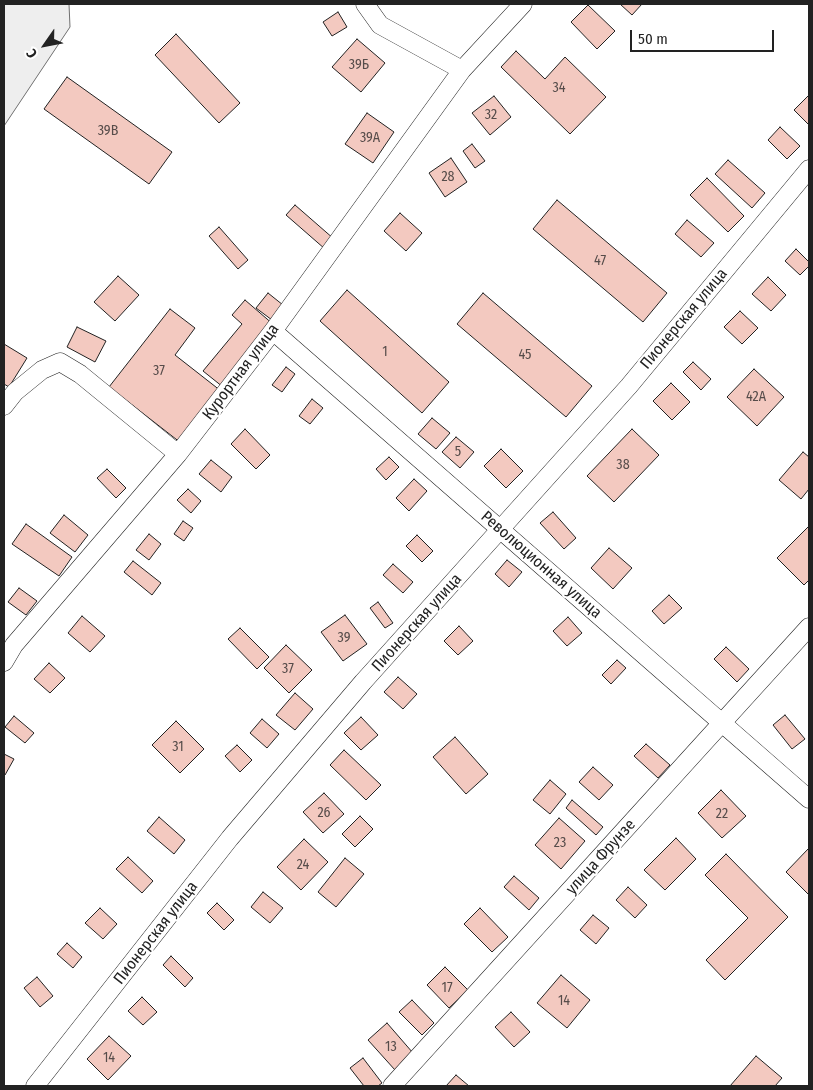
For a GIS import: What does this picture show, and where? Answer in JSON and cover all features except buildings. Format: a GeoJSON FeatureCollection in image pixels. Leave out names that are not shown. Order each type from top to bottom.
{"type":"FeatureCollection","features":[{"type":"Feature","properties":{"kind":"street"},"geometry":{"type":"LineString","coordinates":[[365,4],[380,25],[462,70]]}},
{"type":"Feature","properties":{"kind":"street","name":"Курортная улица"},"geometry":{"type":"LineString","coordinates":[[4,662],[14,644],[178,454],[273,331],[462,70],[523,4]]}},
{"type":"Feature","properties":{"kind":"street","name":"Пионерская улица"},"geometry":{"type":"LineString","coordinates":[[34,1086],[230,838],[363,682],[629,386],[809,169]]}},
{"type":"Feature","properties":{"kind":"street","name":"Революционная улица"},"geometry":{"type":"LineString","coordinates":[[273,331],[809,799]]}},
{"type":"Feature","properties":{"kind":"street"},"geometry":{"type":"LineString","coordinates":[[4,406],[15,392],[42,370],[60,362],[80,374],[178,454]]}},
{"type":"Feature","properties":{"kind":"street","name":"улица Фрунзе"},"geometry":{"type":"LineString","coordinates":[[392,1086],[809,627]]}},
{"type":"Feature","properties":{"kind":"shaded area"},"geometry":{"type":"Polygon","coordinates":[[[4,4],[69,4],[70,27],[4,126],[4,4]]]}}]}
